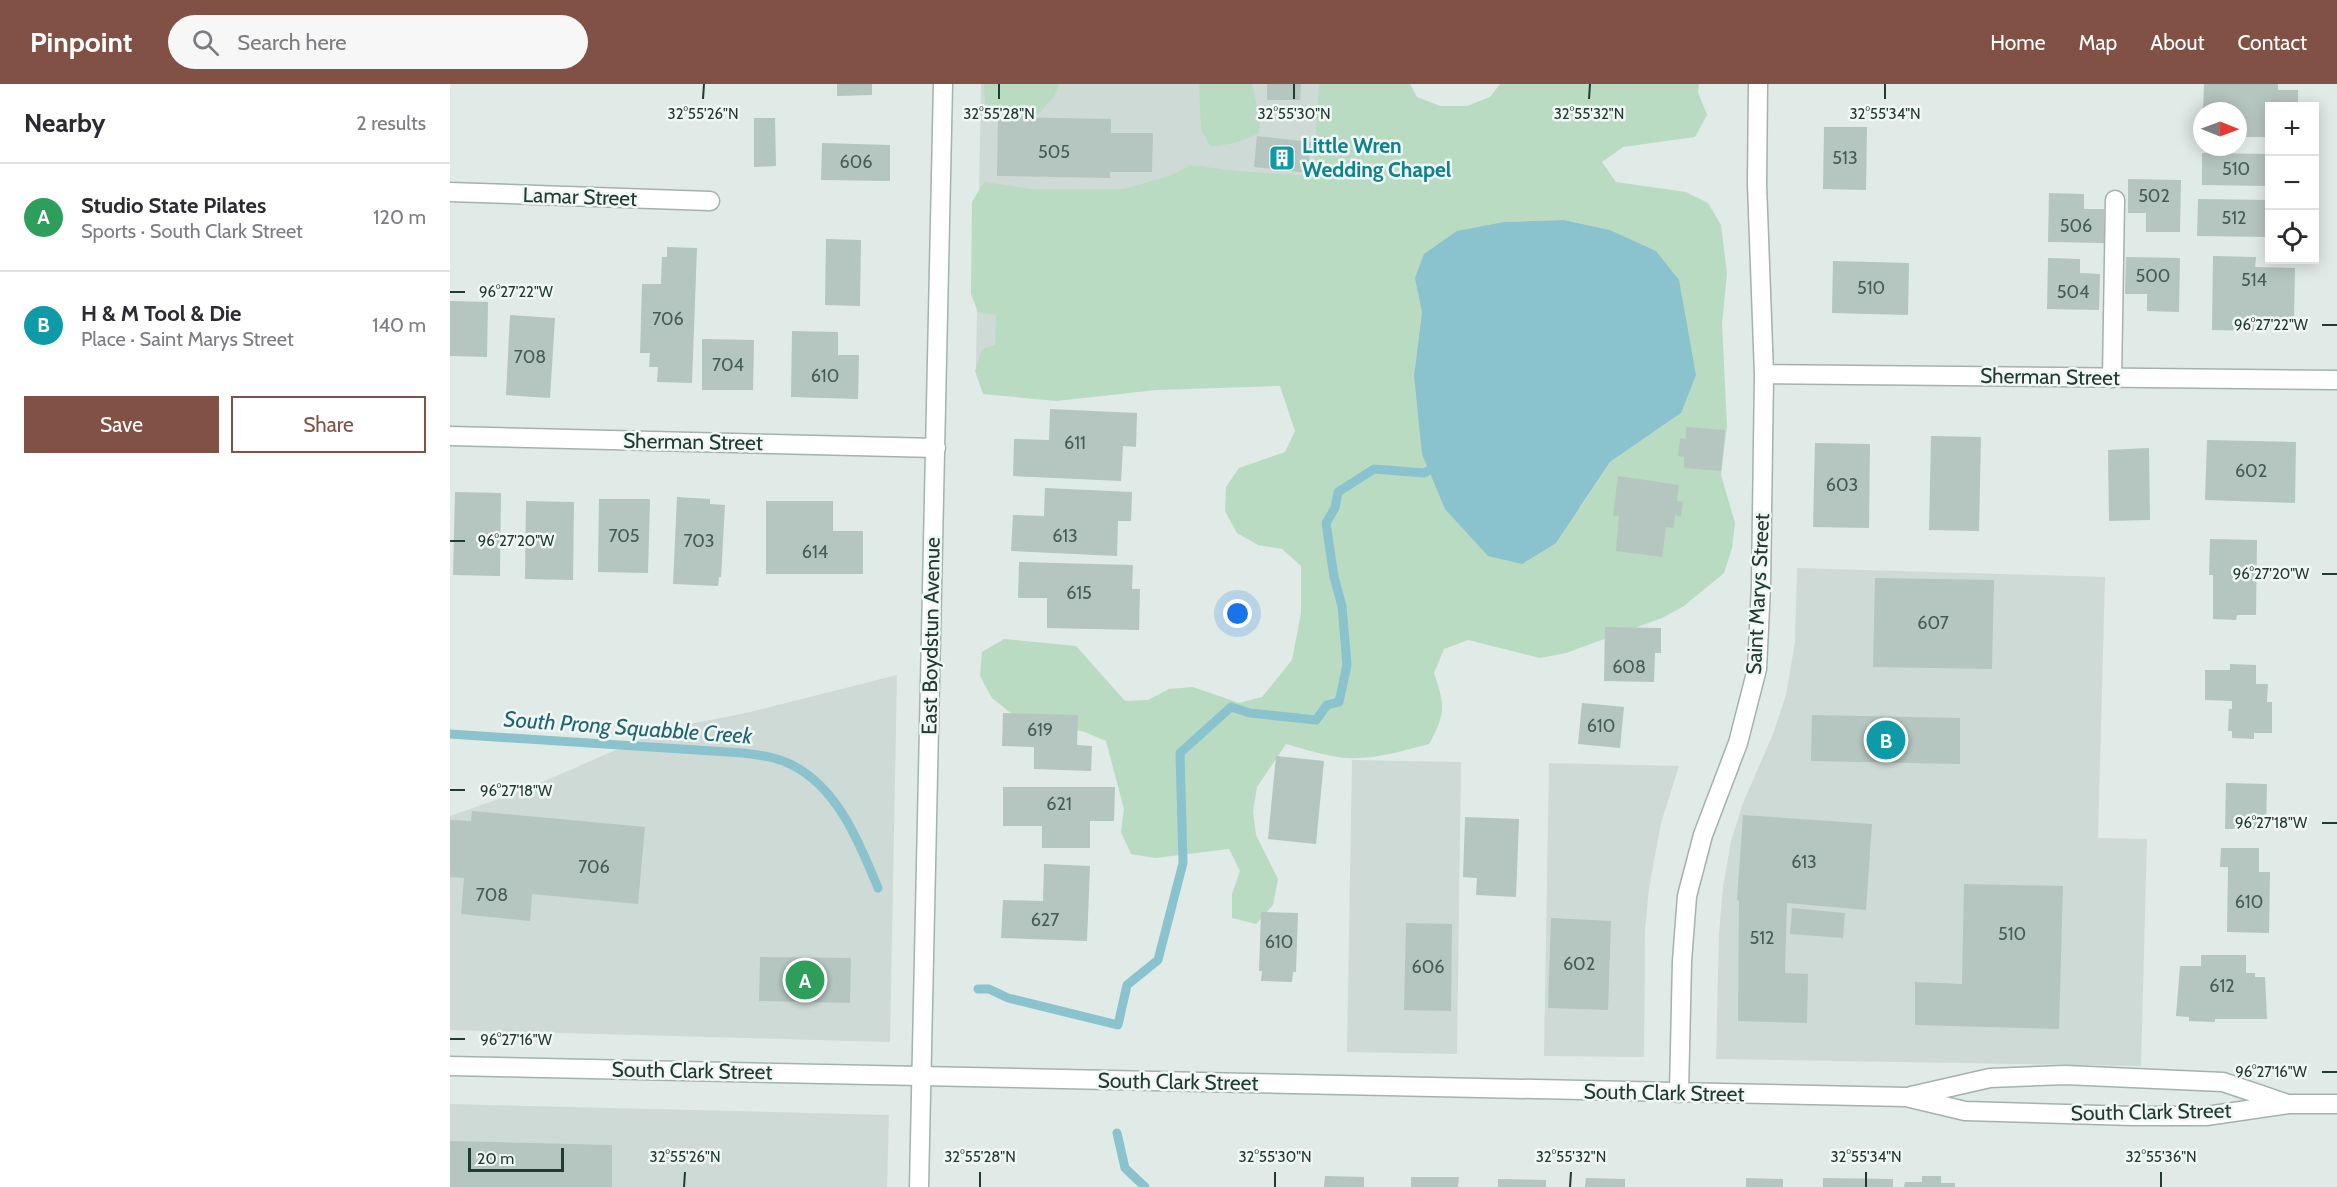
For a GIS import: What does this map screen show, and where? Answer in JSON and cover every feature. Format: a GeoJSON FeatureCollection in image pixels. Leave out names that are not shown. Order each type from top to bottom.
{"type":"FeatureCollection","features":[{"type":"Feature","properties":{"kind":"street","name":"East Boydstun Avenue"},"geometry":{"type":"LineString","coordinates":[[919,1187],[944,84]]}},
{"type":"Feature","properties":{"kind":"street","name":"Saint Marys Street"},"geometry":{"type":"LineString","coordinates":[[1679,1093],[1682,961],[1687,896],[1703,835],[1738,742],[1757,669],[1761,586],[1764,375],[1757,184],[1758,84]]}},
{"type":"Feature","properties":{"kind":"street","name":"Lamar Street"},"geometry":{"type":"LineString","coordinates":[[450,192],[710,201]]}},
{"type":"Feature","properties":{"kind":"street"},"geometry":{"type":"LineString","coordinates":[[2112,378],[2115,200]]}},
{"type":"Feature","properties":{"kind":"street","name":"Sherman Street"},"geometry":{"type":"LineString","coordinates":[[1764,375],[2337,380]]}},
{"type":"Feature","properties":{"kind":"street","name":"Sherman Street"},"geometry":{"type":"LineString","coordinates":[[450,436],[936,448]]}},
{"type":"Feature","properties":{"kind":"street","name":"South Clark Street"},"geometry":{"type":"LineString","coordinates":[[450,1066],[1906,1097],[1965,1110],[2133,1116],[2206,1116],[2289,1104],[2337,1104]]}},
{"type":"Feature","properties":{"kind":"street","name":"South Clark Street"},"geometry":{"type":"LineString","coordinates":[[1906,1097],[1990,1078],[2065,1075],[2223,1082],[2289,1104]]}},
{"type":"Feature","properties":{"kind":"shaded area"},"geometry":{"type":"Polygon","coordinates":[[[981,84],[1363,84],[1359,375],[976,367],[981,84]]]}},
{"type":"Feature","properties":{"kind":"shaded area"},"geometry":{"type":"Polygon","coordinates":[[[1797,568],[2105,577],[2098,838],[2147,839],[2141,1066],[1716,1059],[1719,933],[1723,887],[1731,841],[1743,803],[1773,734],[1786,695],[1795,642],[1797,568]]]}},
{"type":"Feature","properties":{"kind":"shaded area"},"geometry":{"type":"Polygon","coordinates":[[[897,675],[890,1042],[450,1030],[450,816],[524,790],[664,729],[746,713],[897,675]]]}},
{"type":"Feature","properties":{"kind":"shaded area"},"geometry":{"type":"Polygon","coordinates":[[[1352,760],[1461,762],[1457,1054],[1347,1052],[1352,760]]]}},
{"type":"Feature","properties":{"kind":"shaded area"},"geometry":{"type":"Polygon","coordinates":[[[1549,763],[1679,766],[1661,823],[1649,888],[1645,930],[1644,1057],[1544,1056],[1549,763]]]}},
{"type":"Feature","properties":{"kind":"shaded area"},"geometry":{"type":"Polygon","coordinates":[[[450,1104],[889,1115],[887,1187],[450,1187],[450,1104]]]}},
{"type":"Feature","properties":{"kind":"green space"},"geometry":{"type":"Polygon","coordinates":[[[984,84],[1059,84],[1054,97],[1039,113],[1012,113],[988,109],[985,104],[984,84]]]}},
{"type":"Feature","properties":{"kind":"green space"},"geometry":{"type":"Polygon","coordinates":[[[1199,84],[1252,84],[1260,120],[1259,133],[1235,142],[1210,146],[1201,129],[1199,84]]]}},
{"type":"Feature","properties":{"kind":"green space"},"geometry":{"type":"Polygon","coordinates":[[[1319,84],[1410,84],[1417,97],[1440,106],[1467,106],[1490,97],[1500,84],[1699,84],[1698,92],[1707,115],[1695,137],[1623,147],[1602,162],[1616,182],[1686,192],[1708,203],[1721,225],[1727,273],[1722,324],[1727,426],[1721,475],[1735,523],[1732,548],[1724,573],[1684,606],[1662,618],[1566,653],[1540,658],[1468,640],[1444,649],[1434,673],[1442,702],[1441,717],[1429,744],[1381,756],[1344,758],[1286,744],[1257,787],[1253,811],[1256,835],[1278,879],[1273,905],[1256,924],[1232,918],[1232,894],[1240,871],[1229,849],[1155,858],[1131,854],[1121,832],[1124,809],[1106,741],[1082,731],[1033,725],[1012,714],[992,698],[980,676],[982,652],[1004,639],[1076,646],[1125,701],[1148,700],[1169,689],[1193,687],[1239,703],[1262,697],[1292,660],[1301,613],[1301,566],[1282,549],[1258,545],[1237,533],[1225,511],[1226,487],[1239,468],[1285,452],[1295,431],[1280,386],[1157,390],[1056,401],[983,394],[975,371],[982,349],[995,345],[996,315],[978,312],[971,294],[972,202],[984,182],[1031,189],[1124,189],[1172,175],[1191,165],[1236,171],[1313,176],[1319,84]],[[1564,220],[1504,222],[1422,312],[1414,375],[1580,508],[1610,462],[1681,413],[1655,251],[1610,230],[1564,220]]]}},
{"type":"Feature","properties":{"kind":"water"},"geometry":{"type":"Polygon","coordinates":[[[1564,220],[1610,230],[1656,251],[1679,280],[1696,375],[1681,413],[1610,462],[1556,543],[1522,564],[1488,556],[1445,509],[1422,454],[1414,375],[1422,312],[1415,278],[1424,254],[1457,231],[1504,222],[1564,220]]]}},
{"type":"Feature","properties":{"kind":"building"},"geometry":{"type":"Polygon","coordinates":[[[837,84],[872,84],[872,95],[837,96],[837,84]]]}},
{"type":"Feature","properties":{"kind":"building"},"geometry":{"type":"Polygon","coordinates":[[[1267,84],[1301,84],[1300,100],[1267,100],[1267,84]]]}},
{"type":"Feature","properties":{"kind":"building"},"geometry":{"type":"Polygon","coordinates":[[[2204,84],[2278,84],[2278,90],[2298,90],[2298,102],[2265,102],[2265,137],[2247,137],[2247,102],[2203,102],[2204,84]]]}},
{"type":"Feature","properties":{"kind":"building"},"geometry":{"type":"Polygon","coordinates":[[[998,117],[1111,119],[1111,133],[1153,133],[1152,172],[1110,172],[1110,178],[997,176],[998,117]]]}},
{"type":"Feature","properties":{"kind":"building"},"geometry":{"type":"Polygon","coordinates":[[[754,118],[775,118],[776,166],[754,167],[754,118]]]}},
{"type":"Feature","properties":{"kind":"building"},"geometry":{"type":"Polygon","coordinates":[[[1824,127],[1867,127],[1866,190],[1823,189],[1824,127]]]}},
{"type":"Feature","properties":{"kind":"building","name":"Little Wren Wedding Chapel"},"geometry":{"type":"Polygon","coordinates":[[[1257,136],[1311,142],[1308,173],[1254,167],[1257,136]]]}},
{"type":"Feature","properties":{"kind":"building"},"geometry":{"type":"Polygon","coordinates":[[[822,143],[890,145],[890,181],[821,180],[822,143]]]}},
{"type":"Feature","properties":{"kind":"building"},"geometry":{"type":"Polygon","coordinates":[[[2265,154],[2265,186],[2202,185],[2202,156],[2265,154]]]}},
{"type":"Feature","properties":{"kind":"building"},"geometry":{"type":"Polygon","coordinates":[[[2128,179],[2181,180],[2180,232],[2146,232],[2146,213],[2128,213],[2128,179]]]}},
{"type":"Feature","properties":{"kind":"building"},"geometry":{"type":"Polygon","coordinates":[[[2049,193],[2084,194],[2084,209],[2104,209],[2104,243],[2048,242],[2049,193]]]}},
{"type":"Feature","properties":{"kind":"building"},"geometry":{"type":"Polygon","coordinates":[[[2198,199],[2265,200],[2265,237],[2197,236],[2198,199]]]}},
{"type":"Feature","properties":{"kind":"building"},"geometry":{"type":"Polygon","coordinates":[[[826,239],[861,240],[860,306],[825,305],[826,239]]]}},
{"type":"Feature","properties":{"kind":"building"},"geometry":{"type":"Polygon","coordinates":[[[667,247],[697,248],[692,383],[657,382],[658,367],[649,367],[650,353],[640,353],[642,284],[661,284],[662,257],[667,257],[667,247]]]}},
{"type":"Feature","properties":{"kind":"building"},"geometry":{"type":"Polygon","coordinates":[[[2213,256],[2256,257],[2255,267],[2295,268],[2294,319],[2254,318],[2254,331],[2212,330],[2213,256]]]}},
{"type":"Feature","properties":{"kind":"building"},"geometry":{"type":"Polygon","coordinates":[[[2126,257],[2180,258],[2179,312],[2147,311],[2147,294],[2125,294],[2126,257]]]}},
{"type":"Feature","properties":{"kind":"building"},"geometry":{"type":"Polygon","coordinates":[[[2048,258],[2080,259],[2080,273],[2100,274],[2099,310],[2047,309],[2048,258]]]}},
{"type":"Feature","properties":{"kind":"building"},"geometry":{"type":"Polygon","coordinates":[[[1833,261],[1909,263],[1908,315],[1832,313],[1833,261]]]}},
{"type":"Feature","properties":{"kind":"building"},"geometry":{"type":"Polygon","coordinates":[[[450,301],[488,302],[487,357],[450,356],[450,301]]]}},
{"type":"Feature","properties":{"kind":"building"},"geometry":{"type":"Polygon","coordinates":[[[510,315],[555,318],[550,398],[506,395],[510,315]]]}},
{"type":"Feature","properties":{"kind":"building"},"geometry":{"type":"Polygon","coordinates":[[[792,331],[838,332],[838,355],[859,355],[858,399],[791,397],[792,331]]]}},
{"type":"Feature","properties":{"kind":"building"},"geometry":{"type":"Polygon","coordinates":[[[702,339],[754,340],[753,390],[702,390],[702,339]]]}},
{"type":"Feature","properties":{"kind":"building"},"geometry":{"type":"Polygon","coordinates":[[[1050,409],[1137,413],[1136,447],[1123,446],[1121,481],[1013,476],[1014,439],[1049,440],[1050,409]]]}},
{"type":"Feature","properties":{"kind":"building"},"geometry":{"type":"Polygon","coordinates":[[[1686,427],[1725,430],[1721,471],[1684,468],[1684,457],[1678,456],[1680,438],[1686,439],[1686,427]]]}},
{"type":"Feature","properties":{"kind":"building"},"geometry":{"type":"Polygon","coordinates":[[[1931,436],[1981,437],[1979,531],[1929,530],[1931,436]]]}},
{"type":"Feature","properties":{"kind":"building"},"geometry":{"type":"Polygon","coordinates":[[[2207,440],[2296,442],[2295,503],[2205,500],[2207,440]]]}},
{"type":"Feature","properties":{"kind":"building"},"geometry":{"type":"Polygon","coordinates":[[[1815,443],[1870,444],[1869,528],[1813,527],[1815,443]]]}},
{"type":"Feature","properties":{"kind":"building"},"geometry":{"type":"Polygon","coordinates":[[[2149,448],[2150,520],[2109,521],[2108,450],[2149,448]]]}},
{"type":"Feature","properties":{"kind":"building"},"geometry":{"type":"Polygon","coordinates":[[[1618,476],[1679,485],[1677,501],[1683,502],[1681,517],[1675,515],[1674,528],[1666,527],[1662,557],[1616,551],[1619,516],[1613,516],[1618,476]]]}},
{"type":"Feature","properties":{"kind":"building"},"geometry":{"type":"Polygon","coordinates":[[[1045,488],[1132,492],[1131,521],[1118,521],[1117,556],[1011,551],[1013,515],[1044,516],[1045,488]]]}},
{"type":"Feature","properties":{"kind":"building"},"geometry":{"type":"Polygon","coordinates":[[[455,492],[501,493],[500,576],[453,575],[455,492]]]}},
{"type":"Feature","properties":{"kind":"building"},"geometry":{"type":"Polygon","coordinates":[[[677,497],[710,499],[710,504],[725,505],[721,577],[719,577],[718,586],[673,584],[677,497]]]}},
{"type":"Feature","properties":{"kind":"building"},"geometry":{"type":"Polygon","coordinates":[[[599,499],[650,499],[648,573],[598,572],[599,499]]]}},
{"type":"Feature","properties":{"kind":"building"},"geometry":{"type":"Polygon","coordinates":[[[526,501],[574,502],[573,580],[525,579],[526,501]]]}},
{"type":"Feature","properties":{"kind":"building"},"geometry":{"type":"Polygon","coordinates":[[[766,501],[833,501],[833,531],[863,531],[863,574],[766,574],[766,501]]]}},
{"type":"Feature","properties":{"kind":"building"},"geometry":{"type":"Polygon","coordinates":[[[2210,539],[2257,540],[2256,615],[2237,615],[2236,620],[2213,619],[2213,575],[2209,575],[2210,539]]]}},
{"type":"Feature","properties":{"kind":"building"},"geometry":{"type":"Polygon","coordinates":[[[1019,562],[1133,565],[1132,589],[1140,589],[1139,630],[1047,628],[1047,598],[1018,598],[1019,562]]]}},
{"type":"Feature","properties":{"kind":"building"},"geometry":{"type":"Polygon","coordinates":[[[1875,578],[1994,580],[1992,669],[1873,667],[1875,578]]]}},
{"type":"Feature","properties":{"kind":"building"},"geometry":{"type":"Polygon","coordinates":[[[1605,627],[1661,628],[1661,653],[1655,653],[1654,682],[1604,681],[1605,627]]]}},
{"type":"Feature","properties":{"kind":"building"},"geometry":{"type":"Polygon","coordinates":[[[2230,664],[2256,665],[2256,684],[2268,684],[2267,702],[2272,702],[2272,733],[2254,733],[2254,739],[2232,738],[2232,731],[2228,731],[2229,709],[2232,709],[2232,701],[2205,700],[2205,670],[2230,670],[2230,664]]]}},
{"type":"Feature","properties":{"kind":"building"},"geometry":{"type":"Polygon","coordinates":[[[1582,703],[1624,707],[1620,748],[1578,744],[1582,703]]]}},
{"type":"Feature","properties":{"kind":"building"},"geometry":{"type":"Polygon","coordinates":[[[1003,713],[1078,715],[1077,745],[1092,746],[1091,771],[1034,769],[1034,747],[1002,746],[1003,713]]]}},
{"type":"Feature","properties":{"kind":"building"},"geometry":{"type":"Polygon","coordinates":[[[1812,715],[1960,718],[1960,764],[1811,761],[1812,715]]]}},
{"type":"Feature","properties":{"kind":"building"},"geometry":{"type":"Polygon","coordinates":[[[1276,756],[1324,761],[1316,844],[1268,839],[1276,756]]]}},
{"type":"Feature","properties":{"kind":"building"},"geometry":{"type":"Polygon","coordinates":[[[2226,783],[2267,784],[2266,829],[2225,829],[2226,783]]]}},
{"type":"Feature","properties":{"kind":"building"},"geometry":{"type":"Polygon","coordinates":[[[1003,787],[1115,787],[1114,821],[1090,821],[1090,848],[1042,848],[1042,826],[1003,826],[1003,787]]]}},
{"type":"Feature","properties":{"kind":"building"},"geometry":{"type":"Polygon","coordinates":[[[472,811],[645,827],[638,904],[532,894],[530,921],[461,914],[464,878],[450,877],[450,820],[471,821],[472,811]]]}},
{"type":"Feature","properties":{"kind":"building"},"geometry":{"type":"Polygon","coordinates":[[[1743,815],[1872,824],[1866,910],[1787,903],[1785,973],[1808,974],[1807,1023],[1738,1021],[1739,901],[1737,900],[1743,815]]]}},
{"type":"Feature","properties":{"kind":"building"},"geometry":{"type":"Polygon","coordinates":[[[1465,817],[1519,819],[1516,897],[1476,895],[1477,878],[1463,877],[1465,817]]]}},
{"type":"Feature","properties":{"kind":"building"},"geometry":{"type":"Polygon","coordinates":[[[2221,848],[2259,848],[2259,872],[2270,872],[2269,933],[2227,932],[2228,867],[2220,867],[2221,848]]]}},
{"type":"Feature","properties":{"kind":"building"},"geometry":{"type":"Polygon","coordinates":[[[1044,864],[1090,866],[1087,941],[1001,938],[1003,900],[1043,901],[1044,864]]]}},
{"type":"Feature","properties":{"kind":"building"},"geometry":{"type":"Polygon","coordinates":[[[1964,884],[2063,886],[2059,1029],[1915,1025],[1915,982],[1962,984],[1964,884]]]}},
{"type":"Feature","properties":{"kind":"building"},"geometry":{"type":"Polygon","coordinates":[[[1792,908],[1845,913],[1843,938],[1790,934],[1792,908]]]}},
{"type":"Feature","properties":{"kind":"building"},"geometry":{"type":"Polygon","coordinates":[[[1261,912],[1298,913],[1296,972],[1293,972],[1292,982],[1261,981],[1262,971],[1259,971],[1261,912]]]}},
{"type":"Feature","properties":{"kind":"building"},"geometry":{"type":"Polygon","coordinates":[[[1551,918],[1611,921],[1608,1010],[1548,1008],[1551,918]]]}},
{"type":"Feature","properties":{"kind":"building"},"geometry":{"type":"Polygon","coordinates":[[[1406,923],[1452,924],[1451,1011],[1404,1010],[1406,923]]]}},
{"type":"Feature","properties":{"kind":"building"},"geometry":{"type":"Polygon","coordinates":[[[2201,955],[2246,955],[2246,973],[2255,973],[2255,977],[2265,977],[2267,1019],[2215,1019],[2215,1022],[2189,1021],[2189,1017],[2176,1016],[2180,966],[2201,966],[2201,955]]]}},
{"type":"Feature","properties":{"kind":"building"},"geometry":{"type":"Polygon","coordinates":[[[760,957],[851,958],[850,1003],[759,1001],[760,957]]]}},
{"type":"Feature","properties":{"kind":"building"},"geometry":{"type":"Polygon","coordinates":[[[450,1141],[612,1145],[612,1187],[450,1187],[450,1141]]]}},
{"type":"Feature","properties":{"kind":"building"},"geometry":{"type":"Polygon","coordinates":[[[1325,1176],[1364,1177],[1364,1187],[1324,1187],[1325,1176]]]}},
{"type":"Feature","properties":{"kind":"building"},"geometry":{"type":"Polygon","coordinates":[[[1922,1176],[1941,1176],[1941,1183],[1955,1183],[1955,1187],[1904,1187],[1905,1182],[1922,1182],[1922,1176]]]}},
{"type":"Feature","properties":{"kind":"building"},"geometry":{"type":"Polygon","coordinates":[[[1411,1177],[1459,1177],[1458,1187],[1411,1187],[1411,1177]]]}},
{"type":"Feature","properties":{"kind":"building"},"geometry":{"type":"Polygon","coordinates":[[[1586,1178],[1625,1179],[1625,1187],[1585,1187],[1586,1178]]]}},
{"type":"Feature","properties":{"kind":"building"},"geometry":{"type":"Polygon","coordinates":[[[1746,1178],[1783,1179],[1783,1187],[1746,1187],[1746,1178]]]}},
{"type":"Feature","properties":{"kind":"building"},"geometry":{"type":"Polygon","coordinates":[[[1823,1178],[1893,1179],[1893,1187],[1823,1187],[1823,1178]]]}},
{"type":"Feature","properties":{"kind":"building"},"geometry":{"type":"Polygon","coordinates":[[[1498,1179],[1546,1180],[1546,1187],[1498,1187],[1498,1179]]]}},
{"type":"Feature","properties":{"kind":"waterway"},"geometry":{"type":"LineString","coordinates":[[978,989],[989,989],[1008,998],[1118,1025],[1127,985],[1158,960],[1183,863],[1180,753],[1231,707],[1250,713],[1316,720],[1327,705],[1339,702],[1347,665],[1342,606],[1334,577],[1326,523],[1335,508],[1338,492],[1374,469],[1424,473],[1439,464]]}},
{"type":"Feature","properties":{"kind":"waterway","name":"South Prong Squabble Creek"},"geometry":{"type":"LineString","coordinates":[[450,734],[743,753],[780,760],[808,775],[835,802],[855,836],[878,888]]}},
{"type":"Feature","properties":{"kind":"waterway","name":"South Prong Squabble Creek"},"geometry":{"type":"LineString","coordinates":[[1117,1133],[1125,1168],[1145,1187]]}},
{"type":"Feature","properties":{"kind":"place","name":"Little Wren Wedding Chapel"},"geometry":{"type":"Point","coordinates":[1282,158]}},
{"type":"Feature","properties":{"kind":"place","name":"H & M Tool & Die"},"geometry":{"type":"Point","coordinates":[1886,740]}},
{"type":"Feature","properties":{"kind":"place","name":"Studio State Pilates"},"geometry":{"type":"Point","coordinates":[805,980]}}]}
